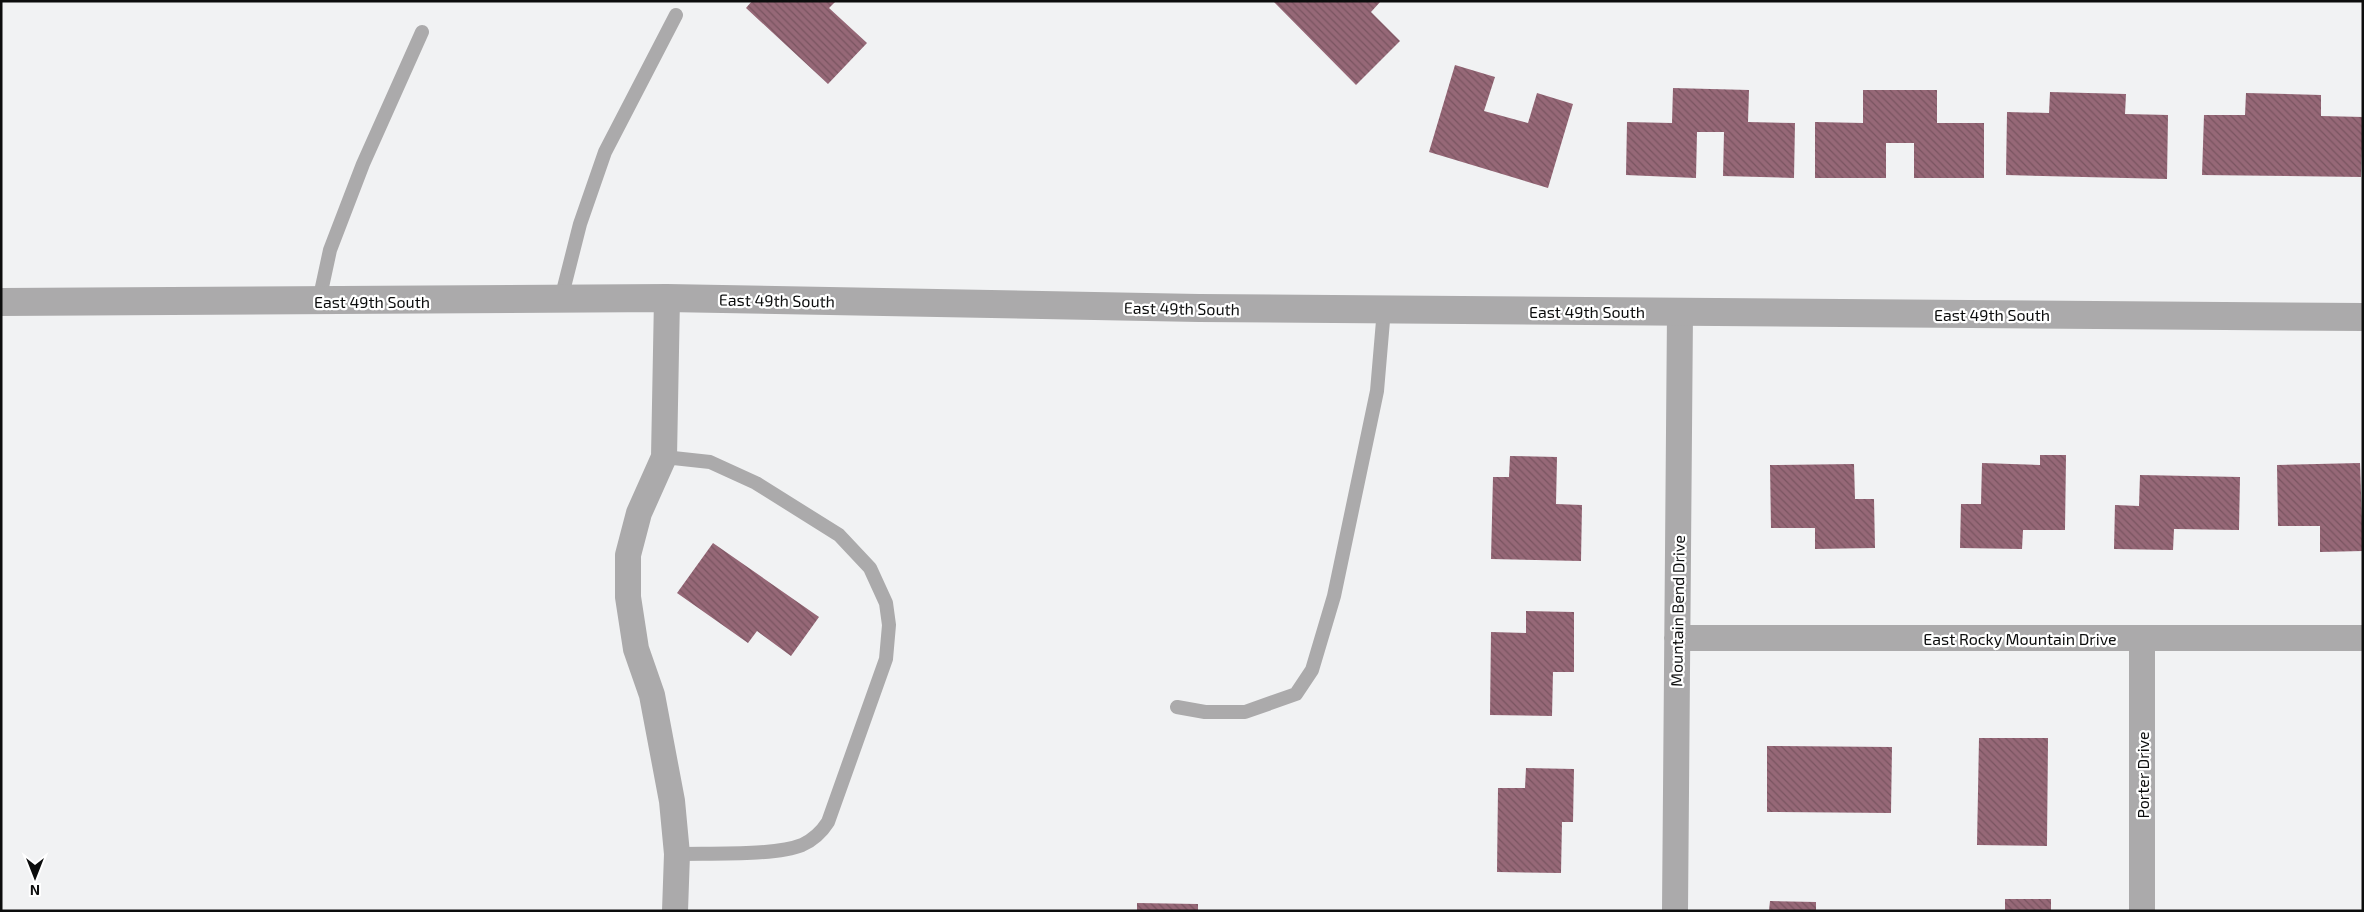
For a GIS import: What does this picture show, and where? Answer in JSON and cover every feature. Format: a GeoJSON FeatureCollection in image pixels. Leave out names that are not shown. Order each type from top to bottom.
{"type":"FeatureCollection","features":[{"type":"Feature","properties":{"kind":"street","name":"East 49th South"},"geometry":{"type":"LineString","coordinates":[[1,302],[666,298],[1189,308],[2363,317]]}},
{"type":"Feature","properties":{"kind":"street"},"geometry":{"type":"LineString","coordinates":[[666,298],[664,456],[639,513],[630,547],[628,555],[628,597],[636,649],[652,695],[672,800],[677,854],[675,911]]}},
{"type":"Feature","properties":{"kind":"street","name":"Mountain Bend Drive"},"geometry":{"type":"LineString","coordinates":[[1675,911],[1680,312]]}},
{"type":"Feature","properties":{"kind":"street","name":"East Rocky Mountain Drive"},"geometry":{"type":"LineString","coordinates":[[1677,638],[2363,638]]}},
{"type":"Feature","properties":{"kind":"street","name":"Porter Drive"},"geometry":{"type":"LineString","coordinates":[[2142,638],[2142,911]]}},
{"type":"Feature","properties":{"kind":"lane"},"geometry":{"type":"LineString","coordinates":[[560,300],[580,224],[605,152],[676,16]]}},
{"type":"Feature","properties":{"kind":"lane"},"geometry":{"type":"LineString","coordinates":[[319,301],[330,250],[363,164],[422,32]]}},
{"type":"Feature","properties":{"kind":"lane"},"geometry":{"type":"LineString","coordinates":[[1177,707],[1205,712],[1245,712],[1296,694],[1312,670],[1334,596],[1377,391],[1384,309]]}},
{"type":"Feature","properties":{"kind":"lane"},"geometry":{"type":"LineString","coordinates":[[664,456],[710,462],[756,483],[839,535],[870,568],[886,602],[889,625],[886,659],[828,822],[820,834],[801,846],[771,851],[677,854]]}},
{"type":"Feature","properties":{"kind":"building"},"geometry":{"type":"Polygon","coordinates":[[[752,1],[836,1],[829,8],[867,43],[828,84],[746,8],[752,1]]]}},
{"type":"Feature","properties":{"kind":"building"},"geometry":{"type":"Polygon","coordinates":[[[1273,1],[1381,1],[1371,12],[1400,41],[1356,85],[1273,1]]]}},
{"type":"Feature","properties":{"kind":"building"},"geometry":{"type":"Polygon","coordinates":[[[1455,65],[1495,77],[1484,111],[1528,123],[1537,93],[1573,104],[1548,188],[1429,152],[1455,65]]]}},
{"type":"Feature","properties":{"kind":"building"},"geometry":{"type":"Polygon","coordinates":[[[1673,88],[1749,90],[1748,122],[1795,123],[1794,178],[1723,176],[1724,132],[1697,132],[1696,178],[1626,175],[1627,122],[1672,123],[1673,88]]]}},
{"type":"Feature","properties":{"kind":"building"},"geometry":{"type":"Polygon","coordinates":[[[1863,90],[1937,90],[1937,123],[1984,123],[1984,178],[1914,178],[1914,143],[1886,143],[1886,178],[1815,178],[1815,122],[1863,123],[1863,90]]]}},
{"type":"Feature","properties":{"kind":"building"},"geometry":{"type":"Polygon","coordinates":[[[2050,92],[2126,94],[2125,114],[2168,115],[2167,179],[2006,175],[2007,112],[2049,113],[2050,92]]]}},
{"type":"Feature","properties":{"kind":"building"},"geometry":{"type":"Polygon","coordinates":[[[2246,93],[2321,95],[2321,116],[2363,117],[2361,177],[2202,175],[2204,115],[2245,115],[2246,93]]]}},
{"type":"Feature","properties":{"kind":"building"},"geometry":{"type":"Polygon","coordinates":[[[2040,455],[2066,455],[2065,530],[2023,530],[2022,549],[1960,548],[1961,504],[1981,504],[1982,463],[2040,465],[2040,455]]]}},
{"type":"Feature","properties":{"kind":"building"},"geometry":{"type":"Polygon","coordinates":[[[1510,456],[1557,457],[1556,504],[1582,505],[1581,561],[1491,559],[1493,477],[1509,477],[1510,456]]]}},
{"type":"Feature","properties":{"kind":"building"},"geometry":{"type":"Polygon","coordinates":[[[2360,463],[2363,551],[2320,552],[2320,526],[2278,526],[2277,465],[2360,463]]]}},
{"type":"Feature","properties":{"kind":"building"},"geometry":{"type":"Polygon","coordinates":[[[1854,464],[1855,499],[1874,499],[1875,548],[1815,549],[1815,528],[1771,528],[1770,465],[1854,464]]]}},
{"type":"Feature","properties":{"kind":"building"},"geometry":{"type":"Polygon","coordinates":[[[2140,475],[2240,477],[2239,530],[2174,529],[2173,550],[2114,549],[2115,505],[2139,506],[2140,475]]]}},
{"type":"Feature","properties":{"kind":"building"},"geometry":{"type":"Polygon","coordinates":[[[713,543],[819,617],[791,656],[757,631],[748,643],[677,593],[713,543]]]}},
{"type":"Feature","properties":{"kind":"building"},"geometry":{"type":"Polygon","coordinates":[[[1526,611],[1574,612],[1574,672],[1553,672],[1552,716],[1490,715],[1491,632],[1526,633],[1526,611]]]}},
{"type":"Feature","properties":{"kind":"building"},"geometry":{"type":"Polygon","coordinates":[[[1979,738],[2048,738],[2047,846],[1977,845],[1979,738]]]}},
{"type":"Feature","properties":{"kind":"building"},"geometry":{"type":"Polygon","coordinates":[[[1767,746],[1892,747],[1891,813],[1767,812],[1767,746]]]}},
{"type":"Feature","properties":{"kind":"building"},"geometry":{"type":"Polygon","coordinates":[[[1526,768],[1574,769],[1573,822],[1562,822],[1561,873],[1497,872],[1498,788],[1525,788],[1526,768]]]}},
{"type":"Feature","properties":{"kind":"building"},"geometry":{"type":"Polygon","coordinates":[[[2005,899],[2051,899],[2051,911],[2005,911],[2005,899]]]}},
{"type":"Feature","properties":{"kind":"building"},"geometry":{"type":"Polygon","coordinates":[[[1770,901],[1816,902],[1816,911],[1769,911],[1770,901]]]}},
{"type":"Feature","properties":{"kind":"building"},"geometry":{"type":"Polygon","coordinates":[[[1137,903],[1198,904],[1198,911],[1137,911],[1137,903]]]}}]}
